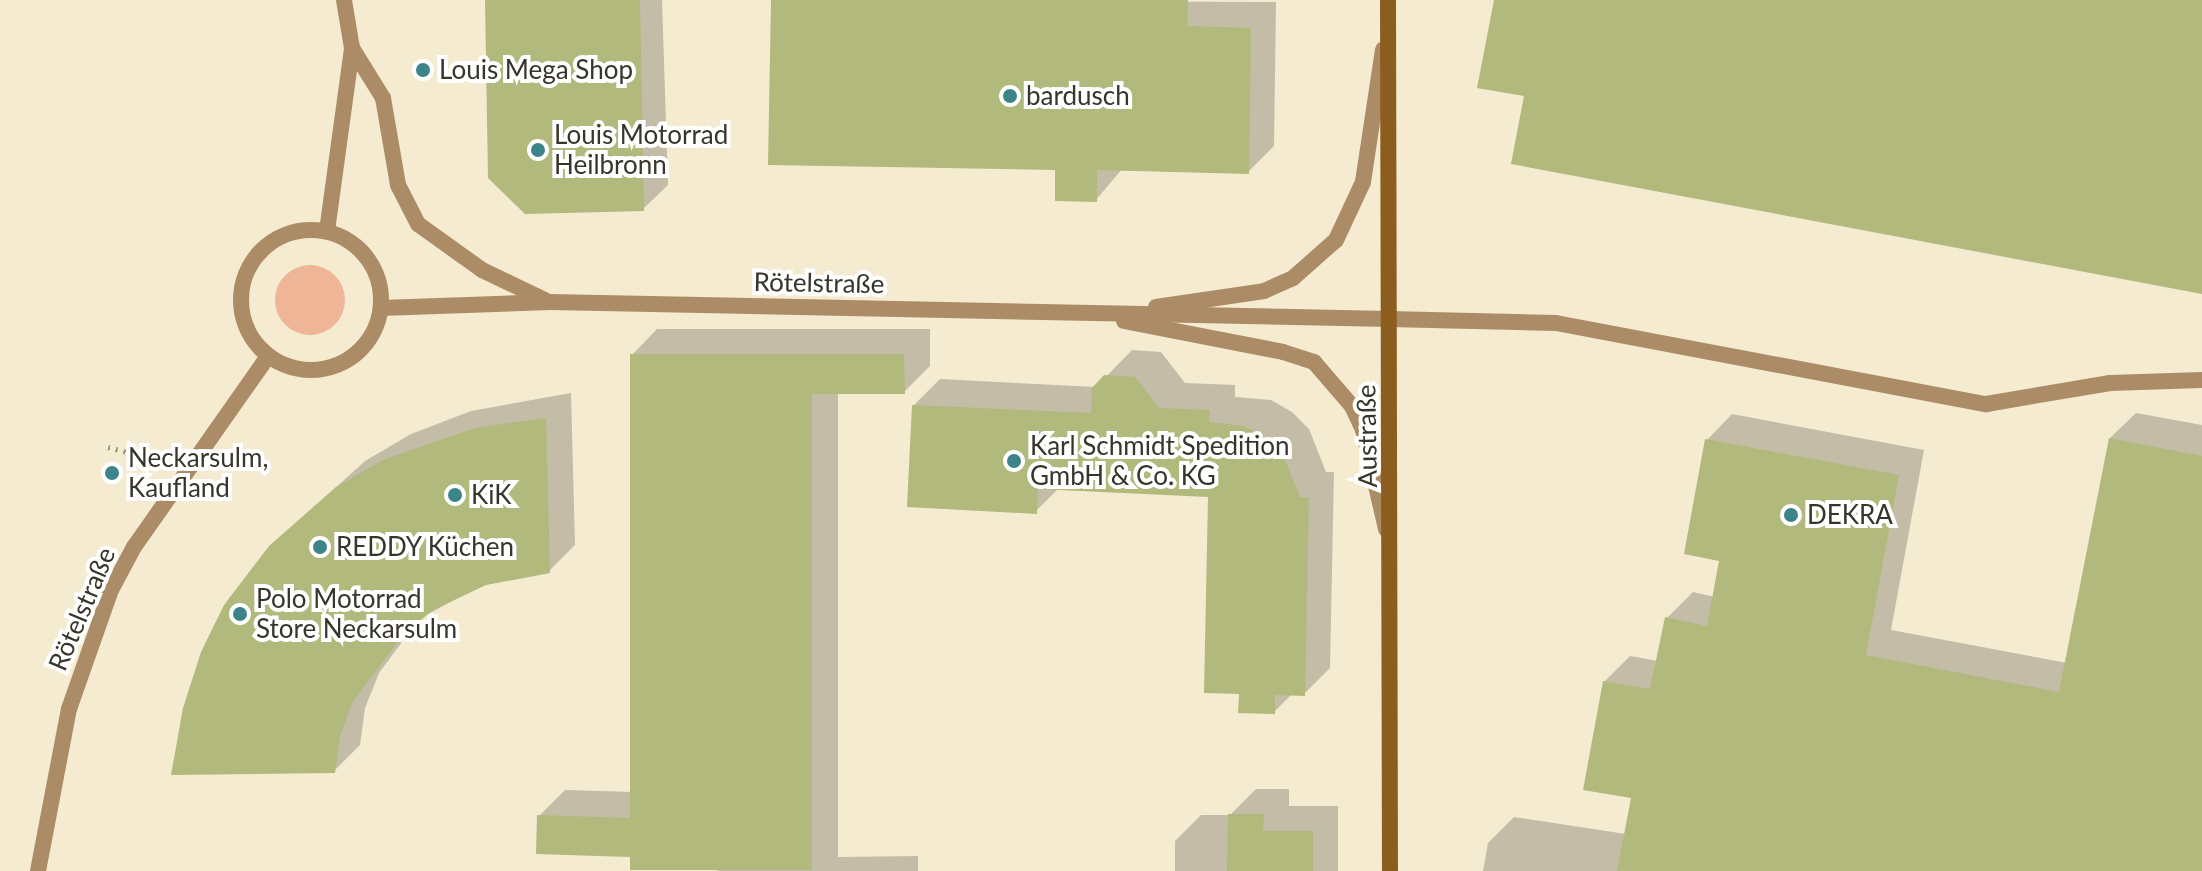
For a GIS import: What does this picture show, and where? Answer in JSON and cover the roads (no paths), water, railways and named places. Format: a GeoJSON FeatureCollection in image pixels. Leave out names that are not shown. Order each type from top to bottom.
{"type":"FeatureCollection","features":[{"type":"Feature","properties":{"kind":"main road","name":"Austraße"},"geometry":{"type":"LineString","coordinates":[[1388,8],[1390,871]]}},
{"type":"Feature","properties":{"kind":"street"},"geometry":{"type":"LineString","coordinates":[[327,231],[352,48],[344,0]]}},
{"type":"Feature","properties":{"kind":"street","name":"Rötelstraße"},"geometry":{"type":"LineString","coordinates":[[1111,314],[1264,291],[1293,278],[1336,240],[1363,182],[1388,8]]}},
{"type":"Feature","properties":{"kind":"street","name":"Rötelstraße"},"geometry":{"type":"LineString","coordinates":[[352,48],[383,98],[398,185],[418,224],[482,270],[550,302]]}},
{"type":"Feature","properties":{"kind":"street"},"geometry":{"type":"LineString","coordinates":[[327,231],[354,246],[374,268],[381,308],[364,346],[329,369],[287,366],[268,356],[251,338],[241,314],[243,281],[251,261],[285,235],[327,231]]}},
{"type":"Feature","properties":{"kind":"street","name":"Rötelstraße"},"geometry":{"type":"LineString","coordinates":[[381,308],[550,302],[1556,323],[1986,404],[2110,383],[2202,380]]}},
{"type":"Feature","properties":{"kind":"street","name":"Rötelstraße"},"geometry":{"type":"LineString","coordinates":[[1087,313],[1283,352],[1314,362],[1352,406],[1363,430],[1391,552]]}},
{"type":"Feature","properties":{"kind":"street","name":"Rötelstraße"},"geometry":{"type":"LineString","coordinates":[[38,871],[69,709],[111,590],[134,547],[268,356]]}},
{"type":"Feature","properties":{"kind":"place","name":"Louis Mega Shop"},"geometry":{"type":"Point","coordinates":[423,70]}},
{"type":"Feature","properties":{"kind":"place","name":"bardusch"},"geometry":{"type":"Point","coordinates":[1010,96]}},
{"type":"Feature","properties":{"kind":"place","name":"Louis Motorrad Heilbronn"},"geometry":{"type":"Point","coordinates":[538,150]}},
{"type":"Feature","properties":{"kind":"place","name":"Karl Schmidt Spedition GmbH & Co. KG"},"geometry":{"type":"Point","coordinates":[1014,461]}},
{"type":"Feature","properties":{"kind":"place","name":"Neckarsulm, Kaufland"},"geometry":{"type":"Point","coordinates":[112,473]}},
{"type":"Feature","properties":{"kind":"place","name":"KiK"},"geometry":{"type":"Point","coordinates":[455,495]}},
{"type":"Feature","properties":{"kind":"place","name":"DEKRA"},"geometry":{"type":"Point","coordinates":[1791,515]}},
{"type":"Feature","properties":{"kind":"place","name":"REDDY Küchen"},"geometry":{"type":"Point","coordinates":[320,547]}},
{"type":"Feature","properties":{"kind":"place","name":"Polo Motorrad Store Neckarsulm"},"geometry":{"type":"Point","coordinates":[240,614]}}]}
